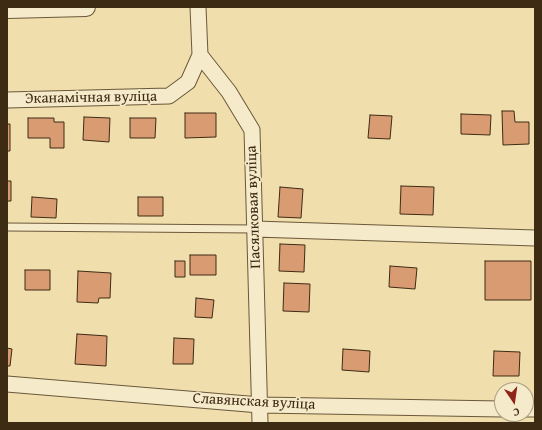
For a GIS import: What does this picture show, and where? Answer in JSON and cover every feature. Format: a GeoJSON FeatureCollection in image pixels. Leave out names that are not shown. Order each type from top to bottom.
{"type":"FeatureCollection","features":[{"type":"Feature","properties":{"kind":"street"},"geometry":{"type":"LineString","coordinates":[[7,9],[86,7]]}},
{"type":"Feature","properties":{"kind":"street"},"geometry":{"type":"LineString","coordinates":[[198,7],[200,55]]}},
{"type":"Feature","properties":{"kind":"street","name":"Эканамічная вуліца"},"geometry":{"type":"LineString","coordinates":[[7,100],[169,96],[188,82],[200,55]]}},
{"type":"Feature","properties":{"kind":"street","name":"Пасялковая вуліца"},"geometry":{"type":"LineString","coordinates":[[200,55],[229,92],[252,130],[260,423]]}},
{"type":"Feature","properties":{"kind":"street"},"geometry":{"type":"LineString","coordinates":[[255,229],[535,238]]}},
{"type":"Feature","properties":{"kind":"street","name":"Славянская вуліца"},"geometry":{"type":"LineString","coordinates":[[7,384],[260,405],[494,409]]}},
{"type":"Feature","properties":{"kind":"lane"},"geometry":{"type":"LineString","coordinates":[[7,227],[255,229]]}},
{"type":"Feature","properties":{"kind":"building"},"geometry":{"type":"Polygon","coordinates":[[[502,111],[514,111],[515,122],[529,122],[529,144],[503,145],[502,111]]]}},
{"type":"Feature","properties":{"kind":"building"},"geometry":{"type":"Polygon","coordinates":[[[185,113],[216,113],[216,137],[185,138],[185,113]]]}},
{"type":"Feature","properties":{"kind":"building"},"geometry":{"type":"Polygon","coordinates":[[[461,114],[491,115],[490,135],[461,134],[461,114]]]}},
{"type":"Feature","properties":{"kind":"building"},"geometry":{"type":"Polygon","coordinates":[[[370,115],[392,116],[390,139],[368,138],[370,115]]]}},
{"type":"Feature","properties":{"kind":"building"},"geometry":{"type":"Polygon","coordinates":[[[84,117],[110,118],[109,142],[83,140],[84,117]]]}},
{"type":"Feature","properties":{"kind":"building"},"geometry":{"type":"Polygon","coordinates":[[[28,118],[54,118],[54,122],[64,122],[64,148],[50,148],[50,138],[28,138],[28,118]]]}},
{"type":"Feature","properties":{"kind":"building"},"geometry":{"type":"Polygon","coordinates":[[[130,118],[156,118],[155,138],[130,138],[130,118]]]}},
{"type":"Feature","properties":{"kind":"building"},"geometry":{"type":"Polygon","coordinates":[[[7,124],[10,124],[10,151],[7,151],[7,124]]]}},
{"type":"Feature","properties":{"kind":"building"},"geometry":{"type":"Polygon","coordinates":[[[7,181],[11,181],[11,201],[7,201],[7,181]]]}},
{"type":"Feature","properties":{"kind":"building"},"geometry":{"type":"Polygon","coordinates":[[[401,186],[434,187],[433,215],[400,214],[401,186]]]}},
{"type":"Feature","properties":{"kind":"building"},"geometry":{"type":"Polygon","coordinates":[[[280,187],[303,189],[301,218],[278,217],[280,187]]]}},
{"type":"Feature","properties":{"kind":"building"},"geometry":{"type":"Polygon","coordinates":[[[32,197],[57,199],[56,218],[31,217],[32,197]]]}},
{"type":"Feature","properties":{"kind":"building"},"geometry":{"type":"Polygon","coordinates":[[[138,197],[163,197],[163,216],[138,216],[138,197]]]}},
{"type":"Feature","properties":{"kind":"building"},"geometry":{"type":"Polygon","coordinates":[[[280,244],[305,245],[304,272],[279,271],[280,244]]]}},
{"type":"Feature","properties":{"kind":"building"},"geometry":{"type":"Polygon","coordinates":[[[190,255],[216,255],[216,275],[190,275],[190,255]]]}},
{"type":"Feature","properties":{"kind":"building"},"geometry":{"type":"Polygon","coordinates":[[[175,261],[185,261],[185,277],[175,277],[175,261]]]}},
{"type":"Feature","properties":{"kind":"building"},"geometry":{"type":"Polygon","coordinates":[[[485,261],[531,261],[531,300],[485,300],[485,261]]]}},
{"type":"Feature","properties":{"kind":"building"},"geometry":{"type":"Polygon","coordinates":[[[390,266],[417,268],[415,289],[389,287],[390,266]]]}},
{"type":"Feature","properties":{"kind":"building"},"geometry":{"type":"Polygon","coordinates":[[[25,270],[50,270],[50,290],[25,290],[25,270]]]}},
{"type":"Feature","properties":{"kind":"building"},"geometry":{"type":"Polygon","coordinates":[[[78,271],[111,273],[110,298],[99,298],[98,303],[77,302],[78,271]]]}},
{"type":"Feature","properties":{"kind":"building"},"geometry":{"type":"Polygon","coordinates":[[[284,283],[310,284],[309,312],[283,311],[284,283]]]}},
{"type":"Feature","properties":{"kind":"building"},"geometry":{"type":"Polygon","coordinates":[[[196,298],[214,300],[212,318],[195,317],[196,298]]]}},
{"type":"Feature","properties":{"kind":"building"},"geometry":{"type":"Polygon","coordinates":[[[77,334],[107,336],[106,366],[75,364],[77,334]]]}},
{"type":"Feature","properties":{"kind":"building"},"geometry":{"type":"Polygon","coordinates":[[[174,338],[194,339],[193,364],[173,364],[174,338]]]}},
{"type":"Feature","properties":{"kind":"building"},"geometry":{"type":"Polygon","coordinates":[[[7,348],[12,349],[10,366],[7,366],[7,348]]]}},
{"type":"Feature","properties":{"kind":"building"},"geometry":{"type":"Polygon","coordinates":[[[343,349],[370,351],[369,372],[342,370],[343,349]]]}},
{"type":"Feature","properties":{"kind":"building"},"geometry":{"type":"Polygon","coordinates":[[[494,351],[520,352],[519,376],[493,376],[494,351]]]}}]}
